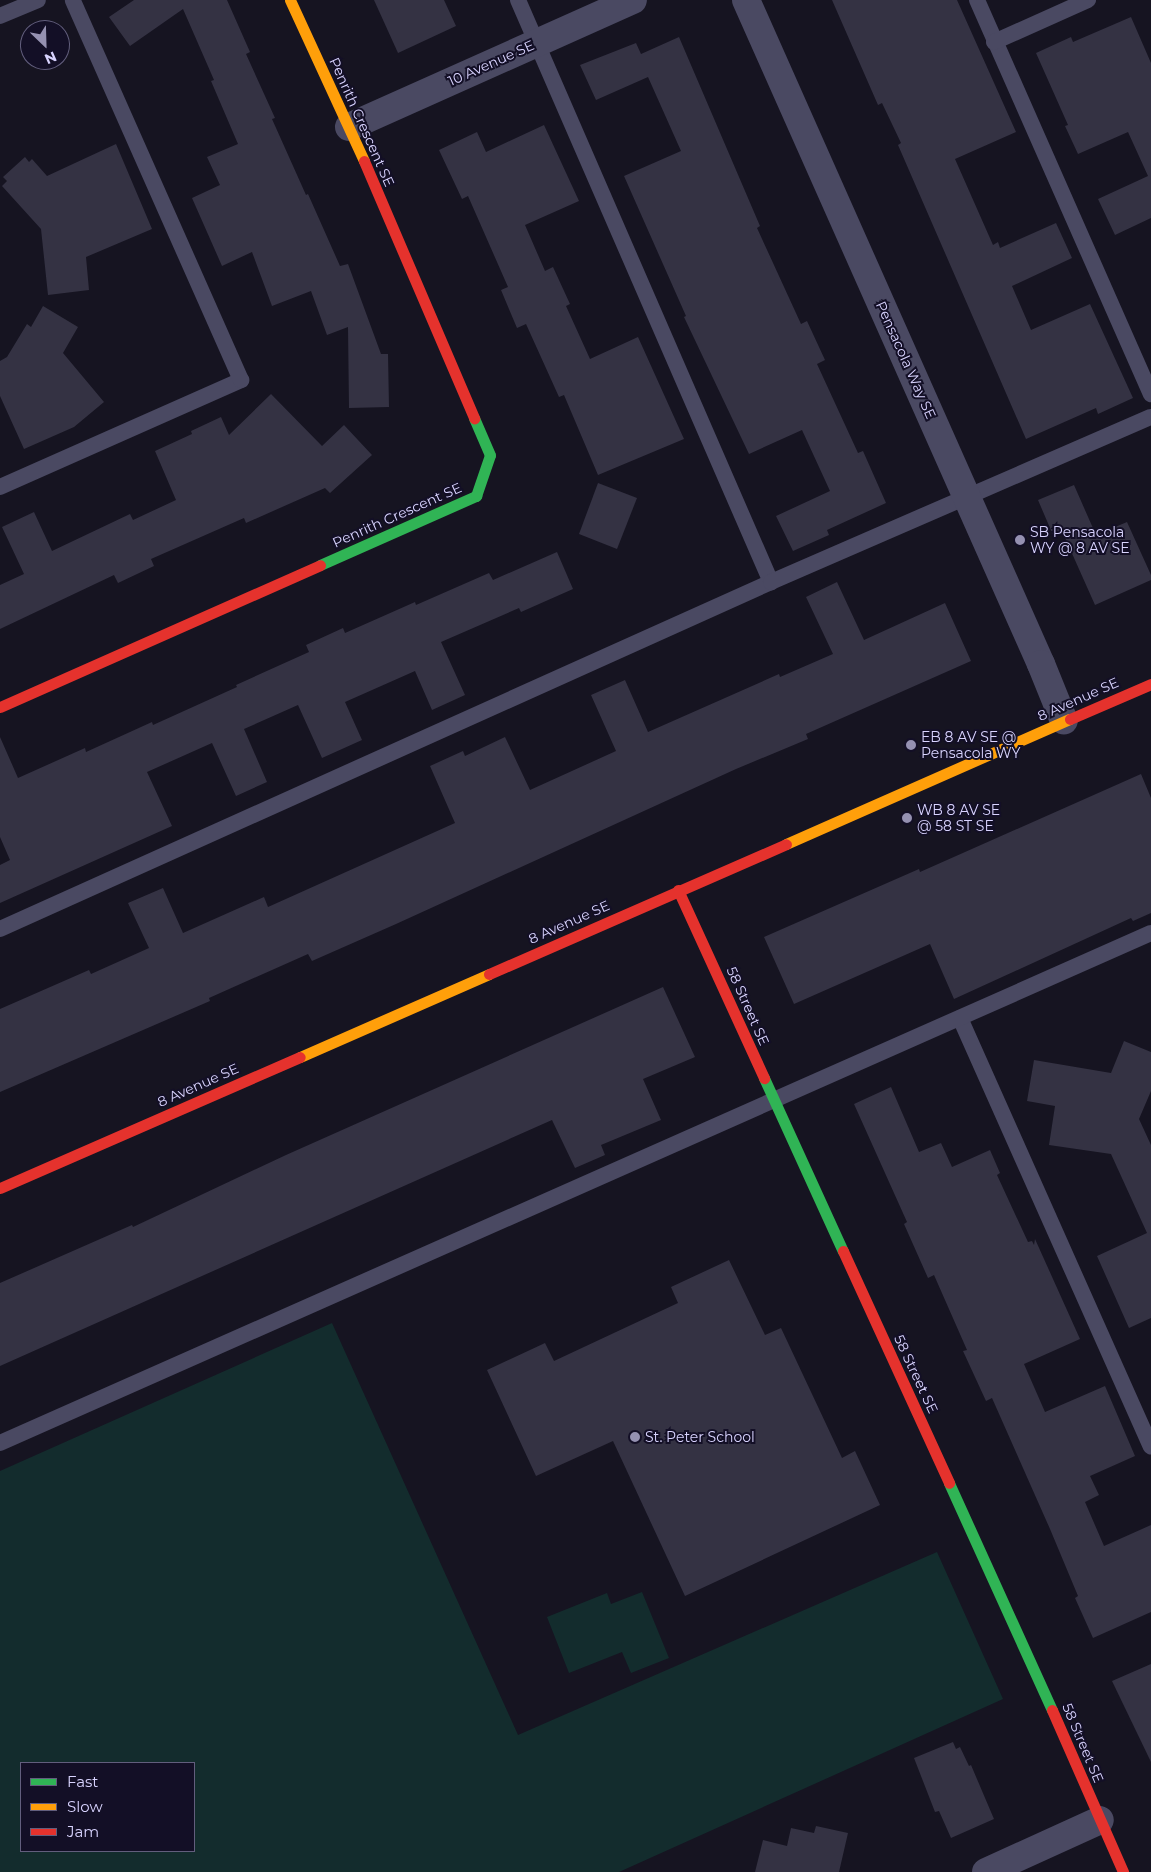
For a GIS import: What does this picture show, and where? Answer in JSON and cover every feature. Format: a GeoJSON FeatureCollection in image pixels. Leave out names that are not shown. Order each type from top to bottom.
{"type":"FeatureCollection","features":[{"type":"Feature","properties":{"kind":"street","name":"Penrith Crescent SE"},"geometry":{"type":"LineString","coordinates":[[0,707],[476,496],[490,455],[349,127],[290,0]]}},
{"type":"Feature","properties":{"kind":"street","name":"10 Avenue SE"},"geometry":{"type":"LineString","coordinates":[[349,127],[633,0]]}},
{"type":"Feature","properties":{"kind":"street","name":"Pensacola Way SE"},"geometry":{"type":"LineString","coordinates":[[746,0],[967,496],[1064,721]]}},
{"type":"Feature","properties":{"kind":"street","name":"8 Avenue SE"},"geometry":{"type":"LineString","coordinates":[[0,1188],[1151,684]]}},
{"type":"Feature","properties":{"kind":"street","name":"58 Street SE"},"geometry":{"type":"LineString","coordinates":[[678,890],[1036,1671],[1123,1872]]}},
{"type":"Feature","properties":{"kind":"street"},"geometry":{"type":"LineString","coordinates":[[986,1872],[1100,1820]]}},
{"type":"Feature","properties":{"kind":"lane"},"geometry":{"type":"LineString","coordinates":[[0,16],[38,0]]}},
{"type":"Feature","properties":{"kind":"lane"},"geometry":{"type":"LineString","coordinates":[[0,487],[241,380],[73,0]]}},
{"type":"Feature","properties":{"kind":"lane"},"geometry":{"type":"LineString","coordinates":[[518,0],[771,582]]}},
{"type":"Feature","properties":{"kind":"lane"},"geometry":{"type":"LineString","coordinates":[[977,0],[1151,394]]}},
{"type":"Feature","properties":{"kind":"lane"},"geometry":{"type":"LineString","coordinates":[[994,42],[1088,0]]}},
{"type":"Feature","properties":{"kind":"lane"},"geometry":{"type":"LineString","coordinates":[[0,929],[771,582],[1151,417]]}},
{"type":"Feature","properties":{"kind":"lane"},"geometry":{"type":"LineString","coordinates":[[0,1443],[1151,934]]}},
{"type":"Feature","properties":{"kind":"lane"},"geometry":{"type":"LineString","coordinates":[[960,1018],[1151,1446]]}},
{"type":"Feature","properties":{"kind":"green space"},"geometry":{"type":"Polygon","coordinates":[[[332,1323],[518,1735],[937,1552],[1003,1699],[619,1872],[0,1872],[0,1471],[332,1323]]]}},
{"type":"Feature","properties":{"kind":"green space"},"geometry":{"type":"Polygon","coordinates":[[[642,1592],[669,1658],[631,1673],[622,1652],[569,1673],[547,1617],[607,1593],[611,1604],[642,1592]]]}},
{"type":"Feature","properties":{"kind":"building"},"geometry":{"type":"Polygon","coordinates":[[[134,0],[227,0],[250,52],[246,54],[275,118],[272,119],[306,195],[308,194],[340,266],[348,264],[381,354],[388,354],[389,407],[349,408],[348,327],[327,335],[311,291],[272,306],[252,252],[222,266],[192,198],[220,185],[207,157],[238,144],[211,81],[214,80],[183,9],[130,46],[109,17],[134,0]]]}},
{"type":"Feature","properties":{"kind":"building"},"geometry":{"type":"Polygon","coordinates":[[[374,0],[444,0],[456,26],[398,53],[374,0]]]}},
{"type":"Feature","properties":{"kind":"building"},"geometry":{"type":"Polygon","coordinates":[[[832,0],[957,0],[1016,132],[955,159],[993,245],[998,242],[1000,248],[1056,223],[1072,258],[1012,286],[1031,330],[1090,304],[1133,398],[1098,414],[1096,408],[1026,439],[898,145],[901,143],[882,103],[878,105],[832,0]]]}},
{"type":"Feature","properties":{"kind":"building"},"geometry":{"type":"Polygon","coordinates":[[[1131,17],[1151,63],[1151,218],[1115,235],[1098,199],[1148,176],[1128,132],[1078,154],[1065,126],[1068,125],[1036,53],[1071,37],[1073,42],[1131,17]]]}},
{"type":"Feature","properties":{"kind":"building"},"geometry":{"type":"Polygon","coordinates":[[[679,37],[760,226],[757,228],[801,324],[807,321],[825,360],[817,364],[858,453],[863,451],[886,503],[827,530],[829,535],[793,551],[776,516],[830,491],[802,430],[749,454],[684,317],[686,316],[624,176],[681,151],[648,77],[596,100],[580,65],[636,43],[641,54],[679,37]]]}},
{"type":"Feature","properties":{"kind":"building"},"geometry":{"type":"Polygon","coordinates":[[[544,125],[579,201],[525,225],[545,271],[553,267],[570,304],[566,306],[590,359],[638,337],[684,439],[598,475],[564,395],[559,397],[526,324],[517,328],[501,290],[508,287],[468,196],[462,199],[439,150],[477,132],[486,152],[544,125]]]}},
{"type":"Feature","properties":{"kind":"building"},"geometry":{"type":"Polygon","coordinates":[[[116,144],[152,229],[86,257],[89,290],[48,295],[41,229],[2,186],[7,181],[3,177],[25,157],[29,162],[32,159],[47,176],[116,144]]]}},
{"type":"Feature","properties":{"kind":"building"},"geometry":{"type":"Polygon","coordinates":[[[43,306],[78,327],[63,353],[104,402],[74,427],[24,449],[0,396],[0,361],[7,357],[27,324],[31,327],[43,306]]]}},
{"type":"Feature","properties":{"kind":"building"},"geometry":{"type":"Polygon","coordinates":[[[271,394],[322,446],[344,425],[372,455],[330,493],[325,488],[246,523],[244,518],[151,559],[154,566],[118,583],[114,575],[0,629],[0,585],[24,574],[2,527],[34,512],[52,551],[130,514],[133,520],[176,500],[155,451],[192,434],[191,431],[221,417],[229,435],[271,394]]]}},
{"type":"Feature","properties":{"kind":"building"},"geometry":{"type":"Polygon","coordinates":[[[598,483],[637,498],[617,549],[579,534],[598,483]]]}},
{"type":"Feature","properties":{"kind":"building"},"geometry":{"type":"Polygon","coordinates":[[[1074,485],[1096,535],[1127,522],[1151,575],[1151,580],[1095,605],[1062,531],[1053,535],[1038,500],[1074,485]]]}},
{"type":"Feature","properties":{"kind":"building"},"geometry":{"type":"Polygon","coordinates":[[[557,552],[573,589],[521,612],[519,608],[441,642],[465,695],[432,710],[415,671],[345,702],[362,740],[322,758],[298,705],[244,729],[267,782],[236,796],[212,743],[147,772],[172,826],[0,903],[0,865],[10,860],[0,837],[0,737],[18,778],[85,748],[86,752],[152,722],[153,725],[237,687],[236,685],[309,652],[306,645],[343,628],[345,633],[415,602],[416,605],[489,573],[493,580],[557,552]]]}},
{"type":"Feature","properties":{"kind":"building"},"geometry":{"type":"Polygon","coordinates":[[[837,582],[864,640],[945,603],[971,661],[806,734],[808,739],[736,769],[396,924],[312,961],[308,954],[209,998],[210,1001],[0,1092],[0,1009],[89,970],[91,974],[149,948],[128,903],[163,888],[183,933],[264,897],[268,907],[455,823],[430,766],[463,751],[465,756],[505,737],[530,790],[616,751],[591,695],[625,680],[648,732],[779,674],[780,677],[833,654],[806,597],[837,582]]]}},
{"type":"Feature","properties":{"kind":"building"},"geometry":{"type":"Polygon","coordinates":[[[1141,774],[1151,798],[1151,913],[1133,921],[1131,918],[954,999],[930,944],[794,1004],[764,937],[919,869],[920,872],[1141,774]]]}},
{"type":"Feature","properties":{"kind":"building"},"geometry":{"type":"Polygon","coordinates":[[[663,987],[695,1057],[643,1079],[661,1120],[601,1145],[605,1155],[575,1168],[552,1120],[0,1366],[0,1283],[132,1225],[133,1227],[286,1155],[663,987]]]}},
{"type":"Feature","properties":{"kind":"building"},"geometry":{"type":"Polygon","coordinates":[[[1124,1041],[1151,1052],[1151,1091],[1139,1119],[1151,1145],[1151,1318],[1129,1328],[1097,1256],[1147,1233],[1111,1154],[1049,1145],[1055,1106],[1027,1101],[1034,1060],[1111,1073],[1124,1041]]]}},
{"type":"Feature","properties":{"kind":"building"},"geometry":{"type":"Polygon","coordinates":[[[891,1087],[919,1152],[941,1143],[952,1167],[990,1150],[1000,1173],[997,1175],[1028,1242],[1032,1241],[1034,1245],[1035,1239],[1080,1339],[1024,1364],[1045,1412],[1105,1386],[1135,1456],[1090,1476],[1099,1495],[1085,1502],[1104,1546],[1151,1525],[1151,1612],[1093,1638],[1075,1598],[1078,1596],[1050,1529],[992,1398],[986,1401],[963,1351],[967,1350],[934,1275],[928,1278],[904,1224],[907,1222],[854,1104],[891,1087]]]}},
{"type":"Feature","properties":{"kind":"building"},"geometry":{"type":"Polygon","coordinates":[[[729,1260],[765,1335],[781,1328],[842,1458],[855,1451],[880,1505],[685,1596],[613,1441],[536,1476],[487,1370],[545,1343],[554,1361],[678,1303],[671,1287],[729,1260]]]}},
{"type":"Feature","properties":{"kind":"building"},"geometry":{"type":"Polygon","coordinates":[[[1151,1664],[1151,1762],[1112,1681],[1151,1664]]]}},
{"type":"Feature","properties":{"kind":"building"},"geometry":{"type":"Polygon","coordinates":[[[953,1742],[956,1749],[960,1747],[969,1766],[971,1765],[994,1819],[951,1838],[939,1811],[935,1812],[914,1758],[953,1742]]]}},
{"type":"Feature","properties":{"kind":"building"},"geometry":{"type":"Polygon","coordinates":[[[816,1826],[848,1833],[839,1872],[755,1872],[763,1840],[787,1846],[791,1828],[814,1833],[816,1826]]]}},
{"type":"Feature","properties":{"kind":"traffic: fast"},"geometry":{"type":"LineString","coordinates":[[320,565],[476,496],[490,455],[474,418]]}},
{"type":"Feature","properties":{"kind":"traffic: fast"},"geometry":{"type":"LineString","coordinates":[[764,1078],[843,1251]]}},
{"type":"Feature","properties":{"kind":"traffic: fast"},"geometry":{"type":"LineString","coordinates":[[949,1483],[1052,1710]]}},
{"type":"Feature","properties":{"kind":"traffic: slow"},"geometry":{"type":"LineString","coordinates":[[290,0],[364,161]]}},
{"type":"Feature","properties":{"kind":"traffic: slow"},"geometry":{"type":"LineString","coordinates":[[786,844],[1070,719]]}},
{"type":"Feature","properties":{"kind":"traffic: slow"},"geometry":{"type":"LineString","coordinates":[[300,1057],[489,974]]}},
{"type":"Feature","properties":{"kind":"traffic: jam"},"geometry":{"type":"LineString","coordinates":[[364,161],[474,418]]}},
{"type":"Feature","properties":{"kind":"traffic: jam"},"geometry":{"type":"LineString","coordinates":[[0,707],[320,565]]}},
{"type":"Feature","properties":{"kind":"traffic: jam"},"geometry":{"type":"LineString","coordinates":[[1070,719],[1151,684]]}},
{"type":"Feature","properties":{"kind":"traffic: jam"},"geometry":{"type":"LineString","coordinates":[[489,974],[786,844]]}},
{"type":"Feature","properties":{"kind":"traffic: jam"},"geometry":{"type":"LineString","coordinates":[[678,890],[764,1078]]}},
{"type":"Feature","properties":{"kind":"traffic: jam"},"geometry":{"type":"LineString","coordinates":[[0,1188],[300,1057]]}},
{"type":"Feature","properties":{"kind":"traffic: jam"},"geometry":{"type":"LineString","coordinates":[[843,1251],[949,1483]]}},
{"type":"Feature","properties":{"kind":"traffic: jam"},"geometry":{"type":"LineString","coordinates":[[1052,1710],[1123,1872]]}},
{"type":"Feature","properties":{"kind":"place","name":"SB Pensacola WY @ 8 AV SE"},"geometry":{"type":"Point","coordinates":[1020,540]}},
{"type":"Feature","properties":{"kind":"place","name":"EB 8 AV SE @ Pensacola WY"},"geometry":{"type":"Point","coordinates":[911,745]}},
{"type":"Feature","properties":{"kind":"place","name":"WB 8 AV SE @ 58 ST SE"},"geometry":{"type":"Point","coordinates":[907,818]}},
{"type":"Feature","properties":{"kind":"place","name":"St. Peter School"},"geometry":{"type":"Point","coordinates":[635,1437]}}]}
